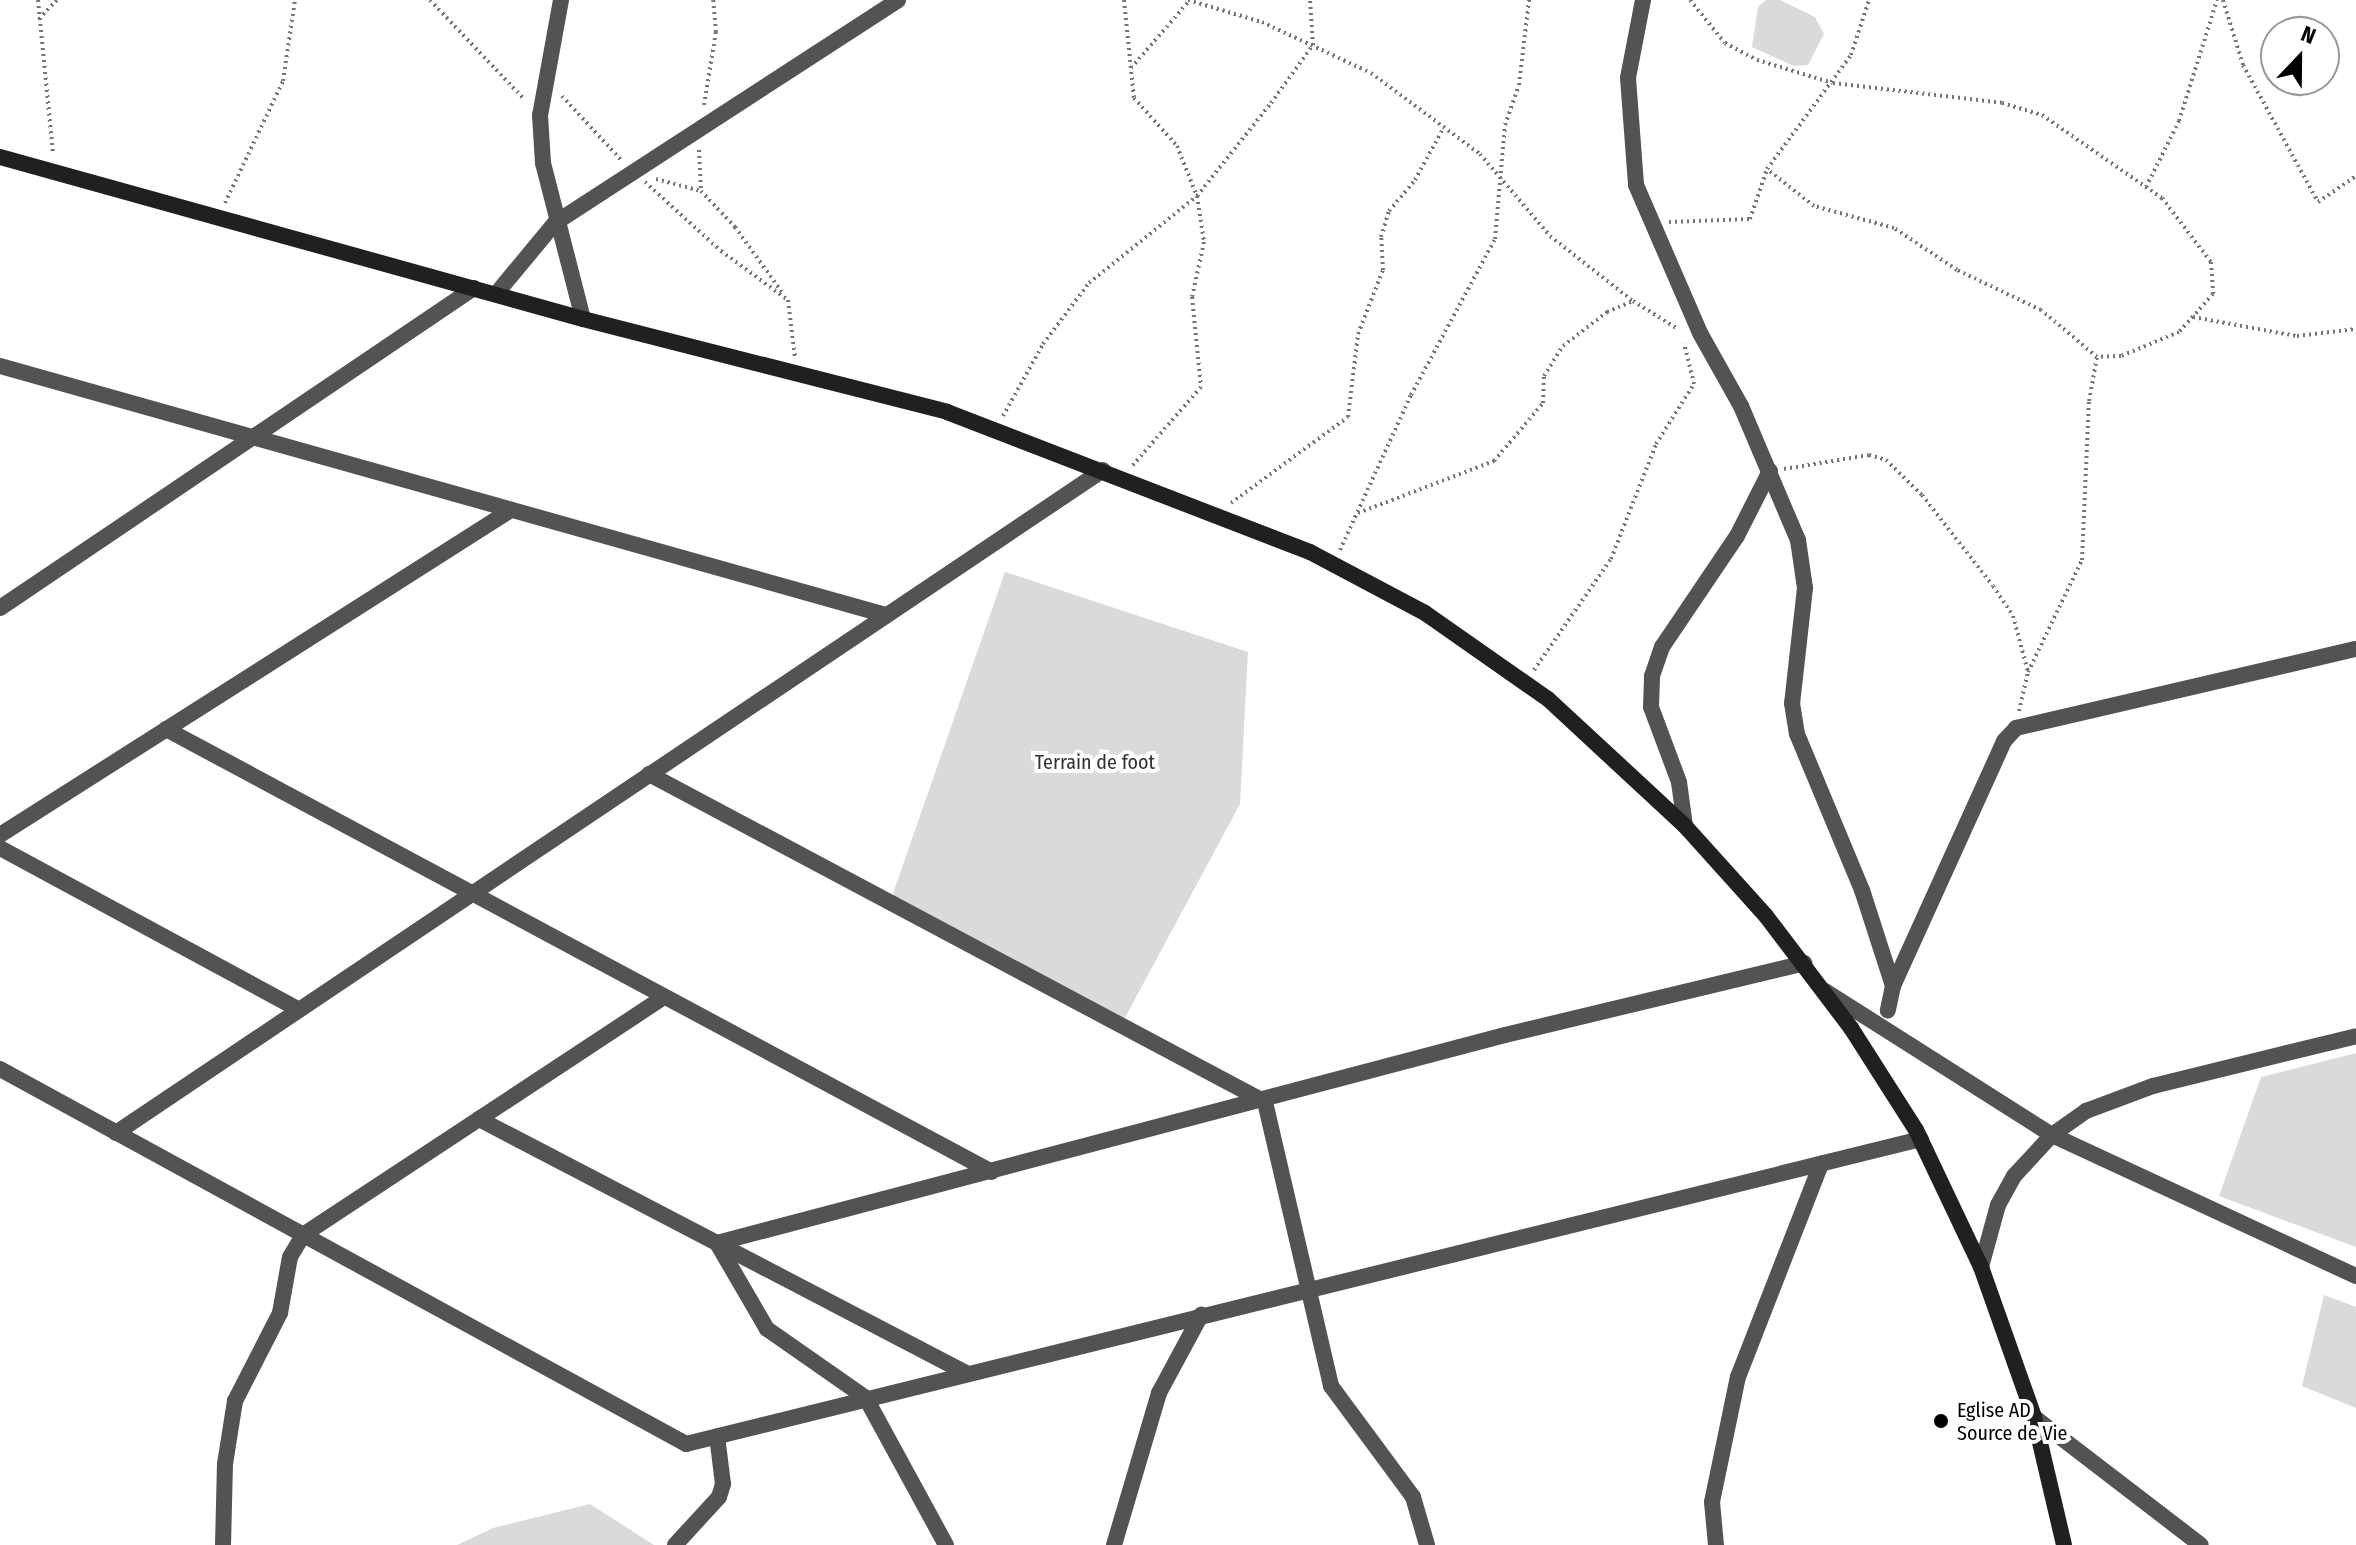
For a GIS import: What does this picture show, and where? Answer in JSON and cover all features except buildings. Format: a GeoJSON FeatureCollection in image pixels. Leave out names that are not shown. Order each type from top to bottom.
{"type":"FeatureCollection","features":[{"type":"Feature","properties":{"kind":"main road"},"geometry":{"type":"LineString","coordinates":[[0,157],[217,220],[583,319],[796,372],[996,428],[1334,563],[1425,613],[1526,681],[1685,826],[1825,991],[1921,1139],[1981,1267],[2034,1417],[2064,1545]]}},
{"type":"Feature","properties":{"kind":"street"},"geometry":{"type":"LineString","coordinates":[[561,0],[540,115],[555,223],[583,319]]}},
{"type":"Feature","properties":{"kind":"street"},"geometry":{"type":"LineString","coordinates":[[496,294],[555,223],[637,174],[898,0]]}},
{"type":"Feature","properties":{"kind":"street"},"geometry":{"type":"LineString","coordinates":[[1643,0],[1628,78],[1636,185],[1700,333],[1791,519],[1803,564],[1804,619],[1792,703],[1797,734],[1808,770],[1847,845],[1893,986]]}},
{"type":"Feature","properties":{"kind":"street"},"geometry":{"type":"LineString","coordinates":[[0,608],[474,288]]}},
{"type":"Feature","properties":{"kind":"street"},"geometry":{"type":"LineString","coordinates":[[3,370],[886,615]]}},
{"type":"Feature","properties":{"kind":"street"},"geometry":{"type":"LineString","coordinates":[[116,1133],[1103,470]]}},
{"type":"Feature","properties":{"kind":"street"},"geometry":{"type":"LineString","coordinates":[[1685,826],[1679,782],[1651,707],[1652,676],[1662,647],[1744,525],[1770,471]]}},
{"type":"Feature","properties":{"kind":"street"},"geometry":{"type":"LineString","coordinates":[[0,835],[511,510]]}},
{"type":"Feature","properties":{"kind":"street"},"geometry":{"type":"LineString","coordinates":[[1888,1010],[1893,986],[2004,741],[2016,728],[2356,649]]}},
{"type":"Feature","properties":{"kind":"street"},"geometry":{"type":"LineString","coordinates":[[166,729],[992,1172]]}},
{"type":"Feature","properties":{"kind":"street"},"geometry":{"type":"LineString","coordinates":[[649,774],[1265,1102],[1331,1386],[1413,1497],[1427,1545]]}},
{"type":"Feature","properties":{"kind":"street"},"geometry":{"type":"LineString","coordinates":[[0,848],[299,1010]]}},
{"type":"Feature","properties":{"kind":"street"},"geometry":{"type":"LineString","coordinates":[[717,1243],[1265,1102],[1505,1035],[1804,963]]}},
{"type":"Feature","properties":{"kind":"street"},"geometry":{"type":"LineString","coordinates":[[1825,991],[2052,1135],[2356,1276]]}},
{"type":"Feature","properties":{"kind":"street"},"geometry":{"type":"LineString","coordinates":[[223,1545],[225,1464],[235,1401],[280,1313],[290,1257],[303,1235],[664,997]]}},
{"type":"Feature","properties":{"kind":"street"},"geometry":{"type":"LineString","coordinates":[[1981,1267],[2003,1195],[2052,1135],[2086,1111],[2153,1086],[2356,1036]]}},
{"type":"Feature","properties":{"kind":"street"},"geometry":{"type":"LineString","coordinates":[[0,1069],[686,1444],[1921,1139]]}},
{"type":"Feature","properties":{"kind":"street"},"geometry":{"type":"LineString","coordinates":[[479,1119],[966,1373]]}},
{"type":"Feature","properties":{"kind":"street"},"geometry":{"type":"LineString","coordinates":[[1716,1545],[1712,1502],[1735,1389],[1821,1164]]}},
{"type":"Feature","properties":{"kind":"street"},"geometry":{"type":"LineString","coordinates":[[717,1243],[767,1329],[866,1398],[946,1545]]}},
{"type":"Feature","properties":{"kind":"street"},"geometry":{"type":"LineString","coordinates":[[1114,1545],[1159,1393],[1201,1315]]}},
{"type":"Feature","properties":{"kind":"street"},"geometry":{"type":"LineString","coordinates":[[2034,1417],[2201,1545]]}},
{"type":"Feature","properties":{"kind":"street"},"geometry":{"type":"LineString","coordinates":[[675,1545],[719,1497],[723,1484],[717,1436]]}},
{"type":"Feature","properties":{"kind":"path"},"geometry":{"type":"LineString","coordinates":[[38,0],[55,172]]}},
{"type":"Feature","properties":{"kind":"path"},"geometry":{"type":"LineString","coordinates":[[39,19],[57,0]]}},
{"type":"Feature","properties":{"kind":"path"},"geometry":{"type":"LineString","coordinates":[[217,220],[283,81],[295,0]]}},
{"type":"Feature","properties":{"kind":"path"},"geometry":{"type":"LineString","coordinates":[[430,0],[540,115]]}},
{"type":"Feature","properties":{"kind":"path"},"geometry":{"type":"LineString","coordinates":[[701,191],[699,133],[716,32],[713,0]]}},
{"type":"Feature","properties":{"kind":"path"},"geometry":{"type":"LineString","coordinates":[[1122,477],[1201,387],[1192,297],[1204,242],[1197,196],[1177,146],[1134,98],[1124,0]]}},
{"type":"Feature","properties":{"kind":"path"},"geometry":{"type":"LineString","coordinates":[[1130,69],[1189,0],[1262,22],[1313,45],[1371,73],[1480,154],[1550,236],[1633,301],[1680,330],[1700,333]]}},
{"type":"Feature","properties":{"kind":"path"},"geometry":{"type":"LineString","coordinates":[[996,428],[1043,344],[1089,283],[1197,196],[1313,45],[1312,0]]}},
{"type":"Feature","properties":{"kind":"path"},"geometry":{"type":"LineString","coordinates":[[1334,563],[1411,395],[1495,239],[1504,183],[1505,125],[1519,85],[1529,0]]}},
{"type":"Feature","properties":{"kind":"path"},"geometry":{"type":"LineString","coordinates":[[1690,0],[1725,43],[1757,60],[1833,83],[2002,103],[2042,115],[2162,198],[2211,262],[2213,294],[2179,332],[2121,356],[2097,357],[2041,310],[1957,270],[1894,228],[1814,206],[1767,169]]}},
{"type":"Feature","properties":{"kind":"path"},"geometry":{"type":"LineString","coordinates":[[1650,222],[1750,219],[1767,169],[1833,83],[1856,46],[1869,0]]}},
{"type":"Feature","properties":{"kind":"path"},"geometry":{"type":"LineString","coordinates":[[2146,187],[2179,121],[2220,0]]}},
{"type":"Feature","properties":{"kind":"path"},"geometry":{"type":"LineString","coordinates":[[2220,0],[2243,65],[2318,202],[2356,176]]}},
{"type":"Feature","properties":{"kind":"path"},"geometry":{"type":"LineString","coordinates":[[548,72],[563,98],[637,174],[721,251],[788,300]]}},
{"type":"Feature","properties":{"kind":"path"},"geometry":{"type":"LineString","coordinates":[[1217,514],[1348,417],[1358,334],[1383,270],[1381,237],[1389,211],[1415,180],[1444,127]]}},
{"type":"Feature","properties":{"kind":"path"},"geometry":{"type":"LineString","coordinates":[[637,174],[701,191],[735,227],[788,300],[796,372]]}},
{"type":"Feature","properties":{"kind":"path"},"geometry":{"type":"LineString","coordinates":[[1356,514],[1494,461],[1543,403],[1544,376],[1563,346],[1607,312],[1633,301]]}},
{"type":"Feature","properties":{"kind":"path"},"geometry":{"type":"LineString","coordinates":[[2192,317],[2297,336],[2356,329]]}},
{"type":"Feature","properties":{"kind":"path"},"geometry":{"type":"LineString","coordinates":[[1526,681],[1611,559],[1656,444],[1694,384],[1680,330]]}},
{"type":"Feature","properties":{"kind":"path"},"geometry":{"type":"LineString","coordinates":[[2016,728],[2028,672],[2082,560],[2089,401],[2097,357]]}},
{"type":"Feature","properties":{"kind":"path"},"geometry":{"type":"LineString","coordinates":[[1770,471],[1869,455],[1886,460],[1922,495],[2000,596],[2013,616],[2028,672]]}},
{"type":"Feature","properties":{"kind":"green space"},"geometry":{"type":"Polygon","coordinates":[[[1766,0],[1780,0],[1815,17],[1824,34],[1808,65],[1794,66],[1752,47],[1758,7],[1766,0]]]}},
{"type":"Feature","properties":{"kind":"green space","name":"Terrain de foot"},"geometry":{"type":"Polygon","coordinates":[[[1005,572],[1248,652],[1240,804],[1121,1025],[890,902],[1005,572]]]}},
{"type":"Feature","properties":{"kind":"green space"},"geometry":{"type":"Polygon","coordinates":[[[2356,1053],[2356,1247],[2219,1196],[2261,1077],[2356,1053]]]}},
{"type":"Feature","properties":{"kind":"green space"},"geometry":{"type":"Polygon","coordinates":[[[2324,1295],[2356,1307],[2356,1408],[2302,1386],[2324,1295]]]}},
{"type":"Feature","properties":{"kind":"green space"},"geometry":{"type":"Polygon","coordinates":[[[590,1504],[654,1545],[457,1545],[493,1528],[590,1504]]]}},
{"type":"Feature","properties":{"kind":"place","name":"Eglise AD Source de Vie"},"geometry":{"type":"Point","coordinates":[1941,1421]}}]}
